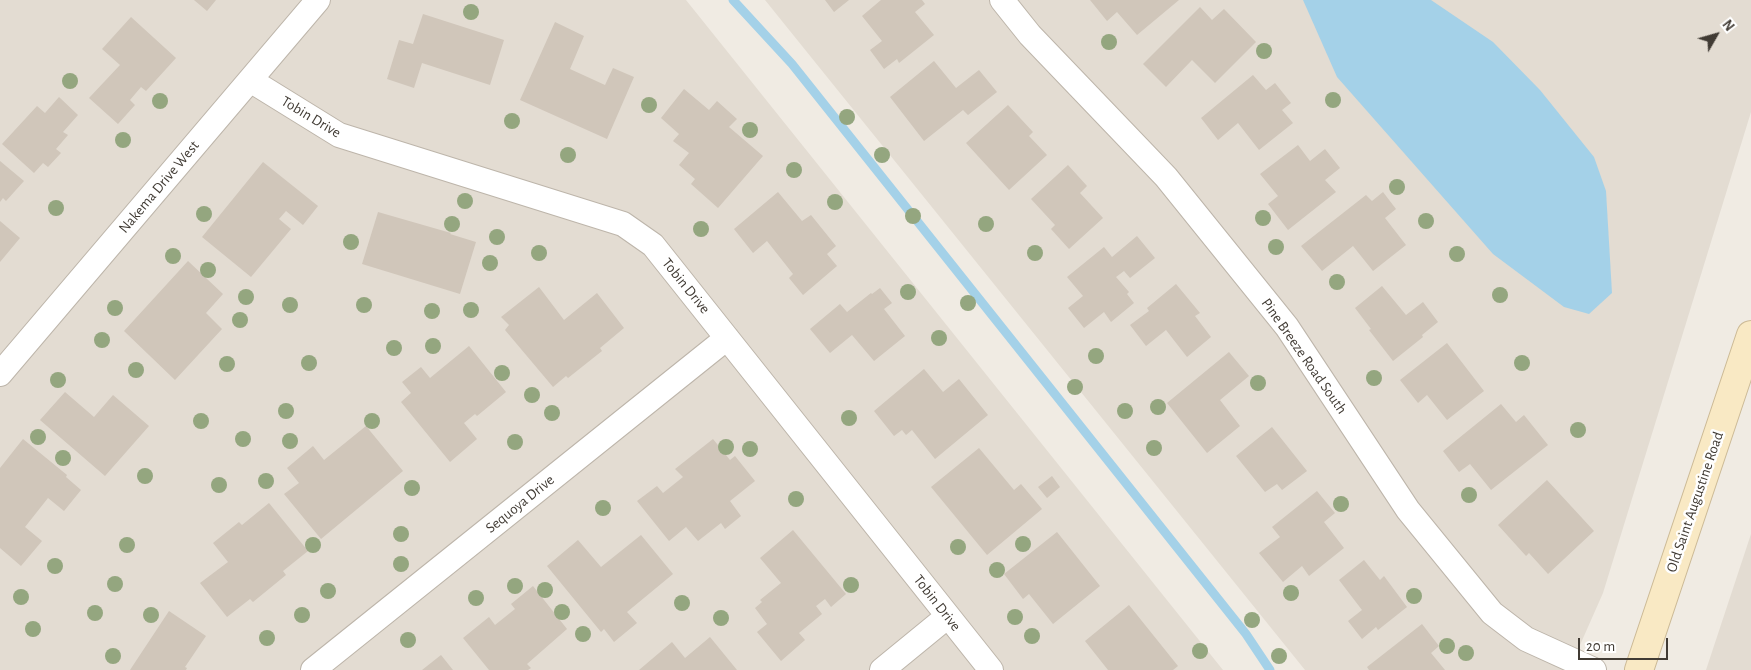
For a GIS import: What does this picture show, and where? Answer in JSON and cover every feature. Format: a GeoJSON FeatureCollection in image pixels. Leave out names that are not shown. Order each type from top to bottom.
{"type":"FeatureCollection","features":[{"type":"Feature","properties":{"kind":"main road","name":"Old Saint Augustine Road"},"geometry":{"type":"LineString","coordinates":[[1639,670],[1751,335]]}},
{"type":"Feature","properties":{"kind":"street","name":"Nakema Drive West"},"geometry":{"type":"LineString","coordinates":[[0,374],[318,0]]}},
{"type":"Feature","properties":{"kind":"street","name":"Pine Breeze Road South"},"geometry":{"type":"LineString","coordinates":[[1002,0],[1030,35],[1166,177],[1287,327],[1408,510],[1492,613],[1526,639],[1594,670]]}},
{"type":"Feature","properties":{"kind":"street","name":"Tobin Drive"},"geometry":{"type":"LineString","coordinates":[[250,80],[339,135],[623,224],[653,245],[991,670]]}},
{"type":"Feature","properties":{"kind":"street","name":"Sequoya Drive"},"geometry":{"type":"LineString","coordinates":[[313,670],[727,338]]}},
{"type":"Feature","properties":{"kind":"street"},"geometry":{"type":"LineString","coordinates":[[882,670],[948,616]]}},
{"type":"Feature","properties":{"kind":"shaded area"},"geometry":{"type":"Polygon","coordinates":[[[0,0],[686,0],[1223,670],[0,670],[0,0]]]}},
{"type":"Feature","properties":{"kind":"shaded area"},"geometry":{"type":"Polygon","coordinates":[[[765,0],[1751,0],[1751,112],[1603,593],[1569,670],[1305,670],[765,0]]]}},
{"type":"Feature","properties":{"kind":"shaded area"},"geometry":{"type":"Polygon","coordinates":[[[1751,534],[1751,670],[1706,670],[1751,534]]]}},
{"type":"Feature","properties":{"kind":"water"},"geometry":{"type":"Polygon","coordinates":[[[1303,0],[1431,0],[1493,42],[1540,90],[1594,157],[1606,191],[1612,293],[1589,314],[1564,307],[1493,254],[1337,77],[1303,0]]]}},
{"type":"Feature","properties":{"kind":"building"},"geometry":{"type":"Polygon","coordinates":[[[194,0],[216,0],[207,11],[194,0]]]}},
{"type":"Feature","properties":{"kind":"building"},"geometry":{"type":"Polygon","coordinates":[[[825,0],[849,0],[834,12],[825,0]]]}},
{"type":"Feature","properties":{"kind":"building"},"geometry":{"type":"Polygon","coordinates":[[[881,0],[922,0],[925,4],[915,12],[934,35],[899,63],[897,59],[884,69],[870,50],[882,41],[862,16],[881,0]]]}},
{"type":"Feature","properties":{"kind":"building"},"geometry":{"type":"Polygon","coordinates":[[[1090,0],[1179,0],[1137,35],[1117,12],[1107,21],[1090,0]]]}},
{"type":"Feature","properties":{"kind":"building"},"geometry":{"type":"Polygon","coordinates":[[[1200,7],[1212,20],[1224,9],[1256,42],[1215,83],[1192,60],[1166,87],[1143,64],[1200,7]]]}},
{"type":"Feature","properties":{"kind":"building"},"geometry":{"type":"Polygon","coordinates":[[[423,14],[504,40],[490,85],[422,63],[414,88],[387,79],[399,40],[413,44],[423,14]]]}},
{"type":"Feature","properties":{"kind":"building"},"geometry":{"type":"Polygon","coordinates":[[[131,17],[176,58],[146,91],[141,87],[130,100],[135,105],[118,124],[89,98],[120,65],[102,49],[131,17]]]}},
{"type":"Feature","properties":{"kind":"building"},"geometry":{"type":"Polygon","coordinates":[[[555,22],[584,36],[570,69],[605,85],[613,68],[634,77],[607,139],[520,100],[555,22]]]}},
{"type":"Feature","properties":{"kind":"building"},"geometry":{"type":"Polygon","coordinates":[[[934,61],[956,88],[979,70],[997,92],[968,115],[963,110],[924,141],[890,97],[934,61]]]}},
{"type":"Feature","properties":{"kind":"building"},"geometry":{"type":"Polygon","coordinates":[[[1253,75],[1266,90],[1275,83],[1291,103],[1282,110],[1293,123],[1259,150],[1238,123],[1218,140],[1201,118],[1253,75]]]}},
{"type":"Feature","properties":{"kind":"building"},"geometry":{"type":"Polygon","coordinates":[[[684,89],[709,110],[717,101],[737,119],[729,127],[763,156],[718,208],[691,184],[695,179],[679,165],[689,153],[673,141],[679,134],[661,118],[684,89]]]}},
{"type":"Feature","properties":{"kind":"building"},"geometry":{"type":"Polygon","coordinates":[[[59,97],[78,115],[63,132],[68,135],[56,149],[61,153],[48,167],[43,163],[34,173],[2,144],[37,106],[45,113],[59,97]]]}},
{"type":"Feature","properties":{"kind":"building"},"geometry":{"type":"Polygon","coordinates":[[[1008,105],[1033,132],[1029,136],[1047,155],[1009,190],[966,143],[1008,105]]]}},
{"type":"Feature","properties":{"kind":"building"},"geometry":{"type":"Polygon","coordinates":[[[1298,145],[1310,161],[1325,149],[1340,168],[1325,180],[1336,192],[1288,230],[1268,204],[1278,196],[1260,174],[1298,145]]]}},
{"type":"Feature","properties":{"kind":"building"},"geometry":{"type":"Polygon","coordinates":[[[0,161],[24,181],[6,201],[3,198],[0,202],[0,161]]]}},
{"type":"Feature","properties":{"kind":"building"},"geometry":{"type":"Polygon","coordinates":[[[263,162],[318,206],[303,225],[286,211],[279,219],[291,229],[251,277],[202,237],[263,162]]]}},
{"type":"Feature","properties":{"kind":"building"},"geometry":{"type":"Polygon","coordinates":[[[1068,165],[1087,186],[1080,193],[1103,218],[1069,249],[1051,229],[1055,225],[1031,199],[1068,165]]]}},
{"type":"Feature","properties":{"kind":"building"},"geometry":{"type":"Polygon","coordinates":[[[778,192],[802,221],[811,215],[836,246],[827,254],[837,266],[803,295],[789,278],[793,274],[767,241],[753,253],[734,229],[778,192]]]}},
{"type":"Feature","properties":{"kind":"building"},"geometry":{"type":"Polygon","coordinates":[[[1383,192],[1396,209],[1385,218],[1406,245],[1373,271],[1353,246],[1322,271],[1301,246],[1366,195],[1372,201],[1383,192]]]}},
{"type":"Feature","properties":{"kind":"building"},"geometry":{"type":"Polygon","coordinates":[[[378,212],[476,242],[460,294],[362,264],[378,212]]]}},
{"type":"Feature","properties":{"kind":"building"},"geometry":{"type":"Polygon","coordinates":[[[0,221],[20,238],[0,262],[0,221]]]}},
{"type":"Feature","properties":{"kind":"building"},"geometry":{"type":"Polygon","coordinates":[[[1137,236],[1155,258],[1130,278],[1124,271],[1116,277],[1129,292],[1127,294],[1134,303],[1111,322],[1104,312],[1084,328],[1068,308],[1083,296],[1067,277],[1104,247],[1112,257],[1137,236]]]}},
{"type":"Feature","properties":{"kind":"building"},"geometry":{"type":"Polygon","coordinates":[[[188,261],[223,294],[206,313],[222,329],[175,380],[124,331],[188,261]]]}},
{"type":"Feature","properties":{"kind":"building"},"geometry":{"type":"Polygon","coordinates":[[[1176,284],[1200,313],[1195,316],[1211,337],[1187,357],[1166,330],[1146,346],[1130,325],[1149,311],[1147,308],[1176,284]]]}},
{"type":"Feature","properties":{"kind":"building"},"geometry":{"type":"Polygon","coordinates":[[[1382,286],[1406,315],[1423,302],[1438,322],[1422,335],[1423,337],[1393,361],[1355,308],[1382,286]]]}},
{"type":"Feature","properties":{"kind":"building"},"geometry":{"type":"Polygon","coordinates":[[[539,287],[564,320],[597,293],[624,328],[600,348],[602,351],[568,378],[566,376],[553,387],[505,330],[509,325],[501,317],[539,287]]]}},
{"type":"Feature","properties":{"kind":"building"},"geometry":{"type":"Polygon","coordinates":[[[880,288],[892,303],[884,309],[905,336],[874,361],[852,335],[830,353],[810,329],[840,304],[847,312],[880,288]]]}},
{"type":"Feature","properties":{"kind":"building"},"geometry":{"type":"Polygon","coordinates":[[[1447,343],[1484,391],[1447,420],[1427,395],[1418,403],[1400,380],[1447,343]]]}},
{"type":"Feature","properties":{"kind":"building"},"geometry":{"type":"Polygon","coordinates":[[[469,346],[506,392],[477,416],[475,414],[464,423],[477,439],[450,462],[401,402],[411,393],[402,382],[421,367],[430,378],[469,346]]]}},
{"type":"Feature","properties":{"kind":"building"},"geometry":{"type":"Polygon","coordinates":[[[1229,352],[1249,376],[1220,400],[1240,426],[1207,453],[1167,403],[1229,352]]]}},
{"type":"Feature","properties":{"kind":"building"},"geometry":{"type":"Polygon","coordinates":[[[924,369],[943,392],[959,379],[988,415],[935,459],[912,430],[906,435],[902,430],[894,436],[874,411],[924,369]]]}},
{"type":"Feature","properties":{"kind":"building"},"geometry":{"type":"Polygon","coordinates":[[[65,392],[94,417],[113,395],[149,426],[105,476],[40,420],[65,392]]]}},
{"type":"Feature","properties":{"kind":"building"},"geometry":{"type":"Polygon","coordinates":[[[1501,404],[1516,422],[1524,415],[1548,445],[1491,490],[1470,464],[1459,472],[1443,451],[1501,404]]]}},
{"type":"Feature","properties":{"kind":"building"},"geometry":{"type":"Polygon","coordinates":[[[366,426],[403,471],[321,539],[284,494],[299,483],[287,468],[313,446],[324,460],[366,426]]]}},
{"type":"Feature","properties":{"kind":"building"},"geometry":{"type":"Polygon","coordinates":[[[1272,427],[1307,471],[1282,490],[1277,484],[1265,492],[1236,456],[1272,427]]]}},
{"type":"Feature","properties":{"kind":"building"},"geometry":{"type":"Polygon","coordinates":[[[23,439],[67,475],[66,477],[81,490],[64,511],[48,498],[25,527],[42,541],[21,566],[0,548],[0,468],[23,439]]]}},
{"type":"Feature","properties":{"kind":"building"},"geometry":{"type":"Polygon","coordinates":[[[713,439],[730,460],[735,456],[755,481],[730,501],[741,516],[725,529],[721,523],[698,541],[686,527],[669,541],[637,501],[657,486],[663,493],[683,477],[675,469],[713,439]]]}},
{"type":"Feature","properties":{"kind":"building"},"geometry":{"type":"Polygon","coordinates":[[[979,448],[1014,490],[1021,484],[1042,509],[987,555],[931,487],[979,448]]]}},
{"type":"Feature","properties":{"kind":"building"},"geometry":{"type":"Polygon","coordinates":[[[1052,476],[1060,487],[1047,498],[1038,487],[1052,476]]]}},
{"type":"Feature","properties":{"kind":"building"},"geometry":{"type":"Polygon","coordinates":[[[1547,480],[1594,531],[1548,574],[1529,553],[1526,556],[1498,525],[1547,480]]]}},
{"type":"Feature","properties":{"kind":"building"},"geometry":{"type":"Polygon","coordinates":[[[1317,491],[1335,513],[1324,522],[1344,548],[1309,576],[1302,566],[1283,582],[1259,553],[1280,537],[1272,527],[1317,491]]]}},
{"type":"Feature","properties":{"kind":"building"},"geometry":{"type":"Polygon","coordinates":[[[269,503],[308,551],[283,571],[286,575],[253,602],[250,599],[227,617],[200,583],[228,562],[213,543],[239,522],[242,525],[269,503]]]}},
{"type":"Feature","properties":{"kind":"building"},"geometry":{"type":"Polygon","coordinates":[[[793,530],[846,594],[831,607],[825,599],[816,606],[822,614],[799,633],[805,640],[781,661],[757,632],[767,624],[755,608],[762,602],[760,600],[781,583],[760,558],[793,530]]]}},
{"type":"Feature","properties":{"kind":"building"},"geometry":{"type":"Polygon","coordinates":[[[1057,532],[1100,586],[1053,624],[1029,594],[1023,599],[1004,574],[1057,532]]]}},
{"type":"Feature","properties":{"kind":"building"},"geometry":{"type":"Polygon","coordinates":[[[641,535],[673,574],[627,612],[637,623],[614,642],[604,629],[601,632],[547,566],[578,540],[601,567],[641,535]]]}},
{"type":"Feature","properties":{"kind":"building"},"geometry":{"type":"Polygon","coordinates":[[[1364,560],[1380,580],[1384,576],[1407,607],[1378,630],[1376,627],[1362,639],[1348,621],[1362,610],[1339,580],[1364,560]]]}},
{"type":"Feature","properties":{"kind":"building"},"geometry":{"type":"Polygon","coordinates":[[[533,586],[567,629],[527,664],[531,668],[528,670],[489,670],[463,638],[489,617],[495,625],[515,609],[511,604],[533,586]]]}},
{"type":"Feature","properties":{"kind":"building"},"geometry":{"type":"Polygon","coordinates":[[[1129,605],[1178,666],[1173,670],[1108,670],[1085,641],[1129,605]]]}},
{"type":"Feature","properties":{"kind":"building"},"geometry":{"type":"Polygon","coordinates":[[[169,611],[206,636],[185,667],[187,668],[186,670],[130,670],[169,611]]]}},
{"type":"Feature","properties":{"kind":"building"},"geometry":{"type":"Polygon","coordinates":[[[1422,624],[1439,646],[1431,653],[1445,670],[1369,670],[1367,667],[1422,624]]]}},
{"type":"Feature","properties":{"kind":"building"},"geometry":{"type":"Polygon","coordinates":[[[710,637],[737,670],[639,670],[672,642],[685,658],[710,637]]]}},
{"type":"Feature","properties":{"kind":"building"},"geometry":{"type":"Polygon","coordinates":[[[441,655],[453,670],[422,670],[441,655]]]}},
{"type":"Feature","properties":{"kind":"waterway"},"geometry":{"type":"LineString","coordinates":[[733,0],[792,64],[1246,634],[1270,670]]}}]}
